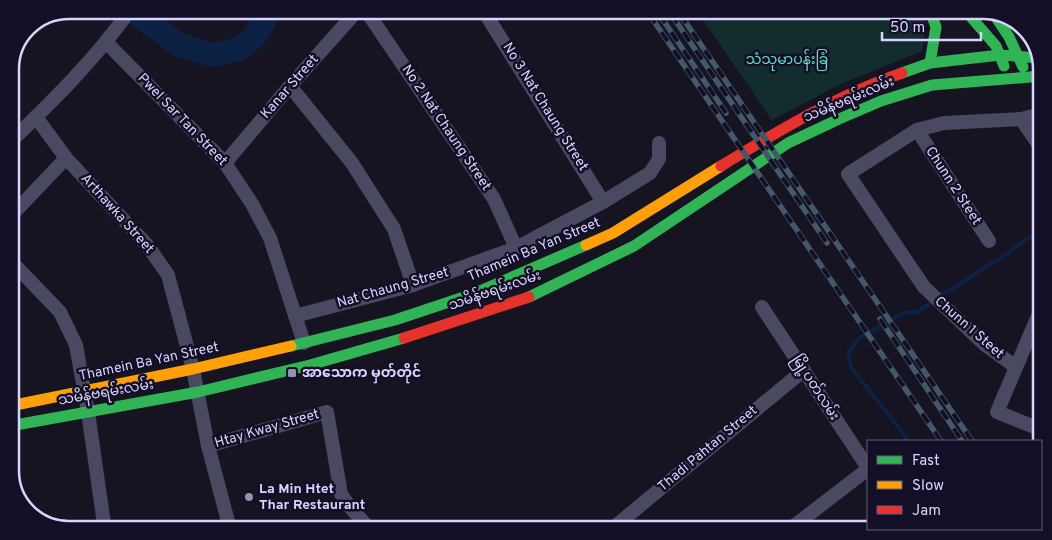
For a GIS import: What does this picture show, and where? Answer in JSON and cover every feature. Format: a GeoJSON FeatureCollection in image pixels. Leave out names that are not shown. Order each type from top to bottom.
{"type":"FeatureCollection","features":[{"type":"Feature","properties":{"kind":"main road"},"geometry":{"type":"LineString","coordinates":[[930,63],[936,27],[933,19]]}},
{"type":"Feature","properties":{"kind":"main road"},"geometry":{"type":"LineString","coordinates":[[973,19],[996,46],[1009,78]]}},
{"type":"Feature","properties":{"kind":"main road"},"geometry":{"type":"LineString","coordinates":[[999,21],[1010,37],[1027,76]]}},
{"type":"Feature","properties":{"kind":"main road","name":"Thamein Ba Yan Street"},"geometry":{"type":"LineString","coordinates":[[19,404],[193,369],[304,344],[395,320],[473,294],[613,233],[781,129],[872,82],[930,63],[1000,55],[1032,58]]}},
{"type":"Feature","properties":{"kind":"main road","name":"သမိန်ဗရမ်းလမ်း"},"geometry":{"type":"LineString","coordinates":[[19,424],[198,392],[310,365],[416,334],[538,294],[634,246],[788,143],[839,118],[882,101],[932,85],[1033,76]]}},
{"type":"Feature","properties":{"kind":"main road"},"geometry":{"type":"LineString","coordinates":[[872,82],[882,101]]}},
{"type":"Feature","properties":{"kind":"street"},"geometry":{"type":"LineString","coordinates":[[19,133],[106,42],[123,19]]}},
{"type":"Feature","properties":{"kind":"street","name":"Kanar Street"},"geometry":{"type":"LineString","coordinates":[[225,163],[350,19]]}},
{"type":"Feature","properties":{"kind":"street","name":"No 2 Nat Chaung Street"},"geometry":{"type":"LineString","coordinates":[[373,19],[494,199],[516,248]]}},
{"type":"Feature","properties":{"kind":"street","name":"No 3 Nat Chaung Street"},"geometry":{"type":"LineString","coordinates":[[489,19],[603,202]]}},
{"type":"Feature","properties":{"kind":"street","name":"Pwel Sar Tan Street"},"geometry":{"type":"LineString","coordinates":[[106,42],[225,163],[252,204],[270,238],[304,344]]}},
{"type":"Feature","properties":{"kind":"street"},"geometry":{"type":"LineString","coordinates":[[290,86],[352,163],[394,229],[413,285]]}},
{"type":"Feature","properties":{"kind":"street"},"geometry":{"type":"LineString","coordinates":[[917,130],[944,123],[1021,119],[1033,116]]}},
{"type":"Feature","properties":{"kind":"street","name":"Arthawka Street"},"geometry":{"type":"LineString","coordinates":[[36,117],[66,158],[147,245],[168,275],[193,369],[208,446],[228,521]]}},
{"type":"Feature","properties":{"kind":"street"},"geometry":{"type":"LineString","coordinates":[[1021,119],[1033,136]]}},
{"type":"Feature","properties":{"kind":"street","name":"Chunn 2 Steet"},"geometry":{"type":"LineString","coordinates":[[917,130],[989,241]]}},
{"type":"Feature","properties":{"kind":"street","name":"Chunn 1 Steet"},"geometry":{"type":"LineString","coordinates":[[917,130],[848,174],[924,288],[984,344],[1016,367]]}},
{"type":"Feature","properties":{"kind":"street","name":"Nat Chaung Street"},"geometry":{"type":"LineString","coordinates":[[295,316],[413,285],[516,248],[603,202],[650,174],[659,159],[659,143]]}},
{"type":"Feature","properties":{"kind":"street"},"geometry":{"type":"LineString","coordinates":[[19,208],[66,158]]}},
{"type":"Feature","properties":{"kind":"street"},"geometry":{"type":"LineString","coordinates":[[19,269],[60,312],[76,345],[104,521]]}},
{"type":"Feature","properties":{"kind":"street","name":"မြို့ပတ်လမ်း"},"geometry":{"type":"LineString","coordinates":[[762,307],[867,467]]}},
{"type":"Feature","properties":{"kind":"street"},"geometry":{"type":"LineString","coordinates":[[1033,328],[997,412],[1033,426]]}},
{"type":"Feature","properties":{"kind":"street","name":"Thadi Pahtan Street"},"geometry":{"type":"LineString","coordinates":[[621,521],[804,370]]}},
{"type":"Feature","properties":{"kind":"street","name":"Htay Kway Street"},"geometry":{"type":"LineString","coordinates":[[208,446],[327,412],[341,494],[362,521]]}},
{"type":"Feature","properties":{"kind":"street"},"geometry":{"type":"LineString","coordinates":[[800,521],[867,470]]}},
{"type":"Feature","properties":{"kind":"green space","name":"သံသုမာပန်းခြံ"},"geometry":{"type":"Polygon","coordinates":[[[702,19],[923,19],[926,23],[922,51],[841,84],[772,120],[702,19]]]}},
{"type":"Feature","properties":{"kind":"waterway"},"geometry":{"type":"LineString","coordinates":[[144,19],[180,45],[213,55],[240,49],[255,36],[265,19]]}},
{"type":"Feature","properties":{"kind":"waterway"},"geometry":{"type":"LineString","coordinates":[[939,297],[1033,235]]}},
{"type":"Feature","properties":{"kind":"waterway"},"geometry":{"type":"LineString","coordinates":[[907,440],[852,369],[848,352],[861,337],[904,313],[917,312],[933,301]]}},
{"type":"Feature","properties":{"kind":"railway"},"geometry":{"type":"LineString","coordinates":[[652,19],[940,440]]}},
{"type":"Feature","properties":{"kind":"railway"},"geometry":{"type":"LineString","coordinates":[[662,19],[726,113]]}},
{"type":"Feature","properties":{"kind":"railway"},"geometry":{"type":"LineString","coordinates":[[674,19],[827,243]]}},
{"type":"Feature","properties":{"kind":"railway"},"geometry":{"type":"LineString","coordinates":[[683,19],[971,440]]}},
{"type":"Feature","properties":{"kind":"railway"},"geometry":{"type":"LineString","coordinates":[[880,319],[961,440]]}},
{"type":"Feature","properties":{"kind":"traffic: fast"},"geometry":{"type":"LineString","coordinates":[[930,63],[936,27],[933,19]]}},
{"type":"Feature","properties":{"kind":"traffic: fast"},"geometry":{"type":"LineString","coordinates":[[973,19],[996,46],[1004,66]]}},
{"type":"Feature","properties":{"kind":"traffic: fast"},"geometry":{"type":"LineString","coordinates":[[998,21],[1009,37],[1023,67]]}},
{"type":"Feature","properties":{"kind":"traffic: fast"},"geometry":{"type":"LineString","coordinates":[[902,73],[930,63],[1000,55],[1032,57]]}},
{"type":"Feature","properties":{"kind":"traffic: fast"},"geometry":{"type":"LineString","coordinates":[[529,297],[634,246],[788,143],[839,119],[881,101],[932,85],[1033,77]]}},
{"type":"Feature","properties":{"kind":"traffic: fast"},"geometry":{"type":"LineString","coordinates":[[291,346],[395,320],[473,294],[586,245]]}},
{"type":"Feature","properties":{"kind":"traffic: fast"},"geometry":{"type":"LineString","coordinates":[[19,424],[198,392],[310,365],[404,338]]}},
{"type":"Feature","properties":{"kind":"traffic: slow"},"geometry":{"type":"LineString","coordinates":[[586,245],[613,233],[721,166]]}},
{"type":"Feature","properties":{"kind":"traffic: slow"},"geometry":{"type":"LineString","coordinates":[[19,404],[193,369],[291,346]]}},
{"type":"Feature","properties":{"kind":"traffic: jam"},"geometry":{"type":"LineString","coordinates":[[721,166],[786,127],[832,103],[902,73]]}},
{"type":"Feature","properties":{"kind":"traffic: jam"},"geometry":{"type":"LineString","coordinates":[[404,338],[529,297]]}},
{"type":"Feature","properties":{"kind":"place","name":"အာသောက မှတ်တိုင်"},"geometry":{"type":"Point","coordinates":[292,373]}},
{"type":"Feature","properties":{"kind":"place","name":"La Min Htet Thar Restaurant"},"geometry":{"type":"Point","coordinates":[249,497]}}]}
